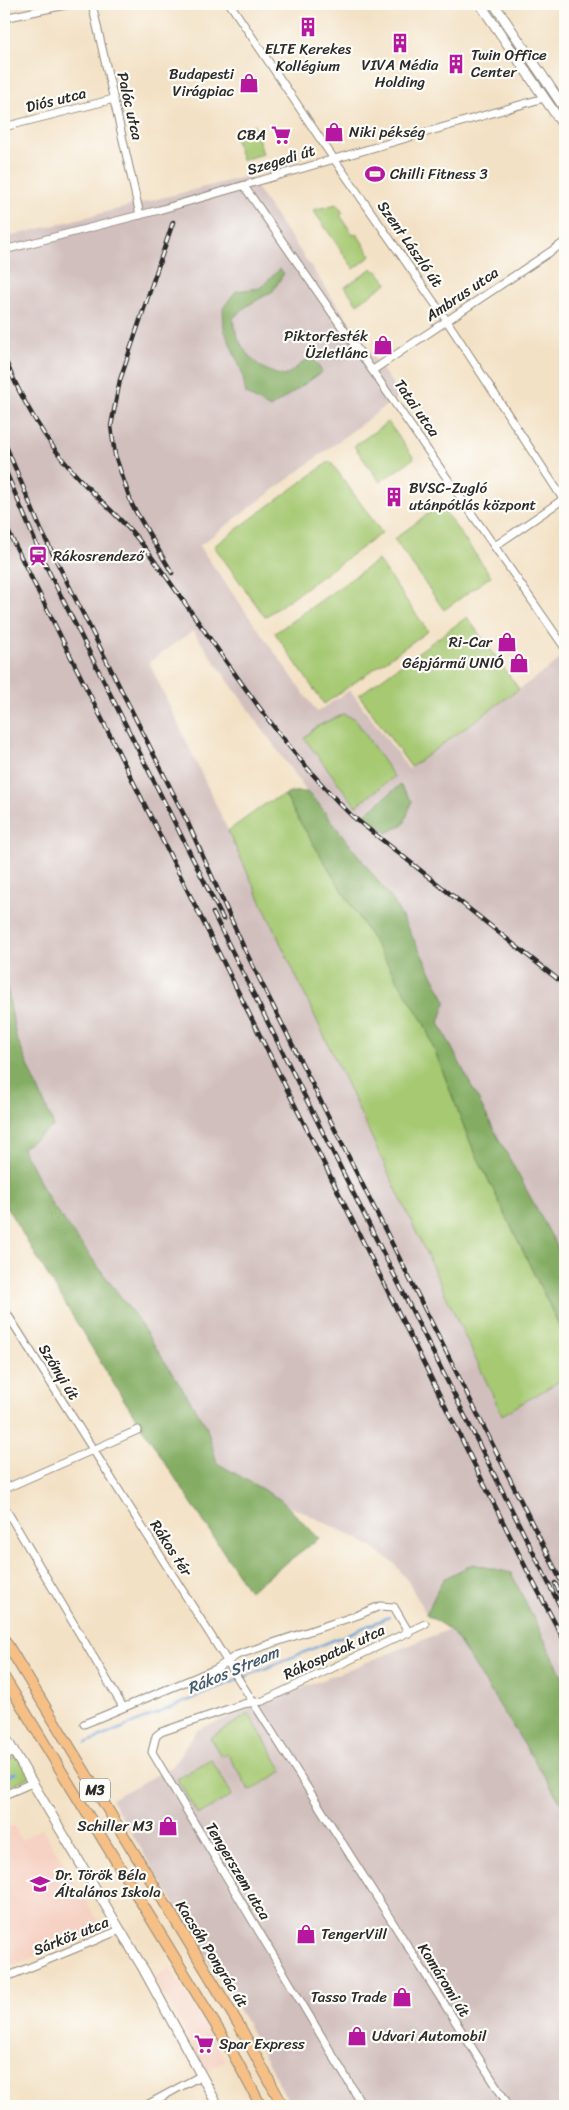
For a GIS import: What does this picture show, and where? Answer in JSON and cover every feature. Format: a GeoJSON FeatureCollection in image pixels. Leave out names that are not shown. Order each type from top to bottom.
{"type":"FeatureCollection","features":[{"type":"Feature","properties":{"kind":"main road","name":"Kacsóh Pongrác út"},"geometry":{"type":"LineString","coordinates":[[4,1639],[239,2025],[282,2106]]}},
{"type":"Feature","properties":{"kind":"main road","name":"M3"},"geometry":{"type":"LineString","coordinates":[[4,1677],[226,2042],[261,2106]]}},
{"type":"Feature","properties":{"kind":"street"},"geometry":{"type":"LineString","coordinates":[[4,18],[70,4]]}},
{"type":"Feature","properties":{"kind":"street","name":"Palóc utca"},"geometry":{"type":"LineString","coordinates":[[92,4],[140,215]]}},
{"type":"Feature","properties":{"kind":"street","name":"Szent László út"},"geometry":{"type":"LineString","coordinates":[[230,4],[333,158],[447,321],[564,500]]}},
{"type":"Feature","properties":{"kind":"street"},"geometry":{"type":"LineString","coordinates":[[480,4],[565,128]]}},
{"type":"Feature","properties":{"kind":"street"},"geometry":{"type":"LineString","coordinates":[[494,4],[565,109]]}},
{"type":"Feature","properties":{"kind":"street","name":"Szegedi út"},"geometry":{"type":"LineString","coordinates":[[4,250],[244,186],[333,158],[565,92]]}},
{"type":"Feature","properties":{"kind":"street","name":"Diós utca"},"geometry":{"type":"LineString","coordinates":[[4,127],[114,99]]}},
{"type":"Feature","properties":{"kind":"street","name":"Tatai utca"},"geometry":{"type":"LineString","coordinates":[[244,186],[565,648]]}},
{"type":"Feature","properties":{"kind":"street","name":"Ambrus utca"},"geometry":{"type":"LineString","coordinates":[[373,370],[565,242]]}},
{"type":"Feature","properties":{"kind":"street"},"geometry":{"type":"LineString","coordinates":[[495,546],[564,500]]}},
{"type":"Feature","properties":{"kind":"street","name":"Szőnyi út"},"geometry":{"type":"LineString","coordinates":[[4,1309],[92,1449]]}},
{"type":"Feature","properties":{"kind":"street"},"geometry":{"type":"LineString","coordinates":[[4,1489],[138,1430]]}},
{"type":"Feature","properties":{"kind":"street","name":"Rákos tér"},"geometry":{"type":"LineString","coordinates":[[92,1449],[358,1868]]}},
{"type":"Feature","properties":{"kind":"street"},"geometry":{"type":"LineString","coordinates":[[4,1506],[123,1707]]}},
{"type":"Feature","properties":{"kind":"street"},"geometry":{"type":"LineString","coordinates":[[84,1724],[228,1662],[237,1655],[380,1606],[394,1606],[410,1633]]}},
{"type":"Feature","properties":{"kind":"street","name":"Rákospatak utca"},"geometry":{"type":"LineString","coordinates":[[254,1702],[267,1699],[410,1633],[425,1624]]}},
{"type":"Feature","properties":{"kind":"street","name":"Tengerszem utca"},"geometry":{"type":"LineString","coordinates":[[254,1702],[243,1704],[162,1732],[156,1736],[152,1752],[363,2106]]}},
{"type":"Feature","properties":{"kind":"street"},"geometry":{"type":"LineString","coordinates":[[4,1735],[120,1930],[218,2106]]}},
{"type":"Feature","properties":{"kind":"street"},"geometry":{"type":"LineString","coordinates":[[4,1756],[14,1751]]}},
{"type":"Feature","properties":{"kind":"street"},"geometry":{"type":"LineString","coordinates":[[4,1795],[32,1782]]}},
{"type":"Feature","properties":{"kind":"street","name":"Komáromi út"},"geometry":{"type":"LineString","coordinates":[[358,1868],[509,2106]]}},
{"type":"Feature","properties":{"kind":"street","name":"Sárköz utca"},"geometry":{"type":"LineString","coordinates":[[4,1978],[120,1930]]}},
{"type":"Feature","properties":{"kind":"street"},"geometry":{"type":"LineString","coordinates":[[145,2106],[202,2075]]}},
{"type":"Feature","properties":{"kind":"shaded area"},"geometry":{"type":"Polygon","coordinates":[[[248,176],[400,395],[199,546],[317,712],[350,690],[409,769],[565,656],[565,1261],[495,1132],[439,1023],[446,1001],[394,902],[307,792],[193,631],[149,662],[502,1414],[565,1378],[565,2106],[291,2106],[246,2022],[111,1799],[172,1767],[197,1730],[450,1629],[426,1614],[409,1583],[394,1563],[362,1541],[303,1512],[226,1485],[4,1203],[4,238],[248,176]]]}},
{"type":"Feature","properties":{"kind":"shaded area","name":"Dr. Török Béla Általános Iskola"},"geometry":{"type":"Polygon","coordinates":[[[14,1826],[21,1840],[42,1828],[103,1929],[4,1969],[4,1829],[14,1826]]]}},
{"type":"Feature","properties":{"kind":"shaded area"},"geometry":{"type":"Polygon","coordinates":[[[170,1967],[226,2060],[207,2071],[154,1978],[170,1967]]]}},
{"type":"Feature","properties":{"kind":"green space"},"geometry":{"type":"Polygon","coordinates":[[[254,125],[263,154],[242,160],[233,131],[254,125]]]}},
{"type":"Feature","properties":{"kind":"green space"},"geometry":{"type":"Polygon","coordinates":[[[337,204],[343,213],[340,215],[353,235],[357,234],[371,256],[354,269],[313,210],[337,204]]]}},
{"type":"Feature","properties":{"kind":"green space"},"geometry":{"type":"Polygon","coordinates":[[[372,268],[375,272],[377,270],[387,283],[357,304],[345,287],[372,268]]]}},
{"type":"Feature","properties":{"kind":"green space"},"geometry":{"type":"Polygon","coordinates":[[[280,269],[284,273],[273,291],[247,306],[233,318],[238,338],[249,356],[265,369],[275,374],[285,376],[312,356],[322,372],[270,408],[246,394],[242,372],[224,329],[223,308],[236,291],[260,288],[280,269]]]}},
{"type":"Feature","properties":{"kind":"green space"},"geometry":{"type":"Polygon","coordinates":[[[388,422],[414,458],[380,482],[354,446],[388,422]]]}},
{"type":"Feature","properties":{"kind":"green space"},"geometry":{"type":"Polygon","coordinates":[[[330,461],[382,533],[265,617],[214,546],[330,461]]]}},
{"type":"Feature","properties":{"kind":"green space"},"geometry":{"type":"Polygon","coordinates":[[[440,505],[491,576],[444,610],[394,539],[440,505]]]}},
{"type":"Feature","properties":{"kind":"green space"},"geometry":{"type":"Polygon","coordinates":[[[378,560],[428,631],[324,704],[275,633],[378,560]]]}},
{"type":"Feature","properties":{"kind":"green space"},"geometry":{"type":"Polygon","coordinates":[[[467,617],[519,689],[411,767],[359,695],[467,617]]]}},
{"type":"Feature","properties":{"kind":"green space"},"geometry":{"type":"Polygon","coordinates":[[[343,714],[355,719],[394,777],[356,806],[304,738],[316,727],[343,714]]]}},
{"type":"Feature","properties":{"kind":"green space"},"geometry":{"type":"Polygon","coordinates":[[[400,785],[412,801],[404,824],[387,833],[364,815],[400,785]]]}},
{"type":"Feature","properties":{"kind":"green space"},"geometry":{"type":"Polygon","coordinates":[[[293,792],[307,792],[317,802],[394,902],[446,1001],[439,1023],[495,1132],[565,1261],[565,1337],[470,1142],[424,1023],[295,814],[285,795],[293,792]]]}},
{"type":"Feature","properties":{"kind":"green space"},"geometry":{"type":"Polygon","coordinates":[[[285,795],[424,1023],[470,1142],[565,1338],[565,1378],[502,1415],[228,831],[268,802],[285,795]]]}},
{"type":"Feature","properties":{"kind":"green space"},"geometry":{"type":"Polygon","coordinates":[[[4,972],[16,1037],[54,1126],[22,1148],[52,1205],[135,1316],[206,1425],[217,1463],[281,1500],[319,1538],[249,1591],[115,1386],[4,1203],[4,972]]]}},
{"type":"Feature","properties":{"kind":"green space"},"geometry":{"type":"Polygon","coordinates":[[[473,1564],[511,1573],[565,1681],[565,1809],[458,1640],[450,1630],[426,1614],[443,1579],[473,1564]]]}},
{"type":"Feature","properties":{"kind":"green space"},"geometry":{"type":"Polygon","coordinates":[[[249,1714],[283,1771],[250,1791],[227,1753],[221,1756],[210,1738],[249,1714]]]}},
{"type":"Feature","properties":{"kind":"green space"},"geometry":{"type":"Polygon","coordinates":[[[21,1754],[34,1775],[4,1788],[4,1762],[21,1754]]]}},
{"type":"Feature","properties":{"kind":"green space"},"geometry":{"type":"Polygon","coordinates":[[[211,1759],[232,1795],[198,1815],[177,1779],[211,1759]]]}},
{"type":"Feature","properties":{"kind":"waterway","name":"Rákos Stream"},"geometry":{"type":"LineString","coordinates":[[86,1743],[389,1617]]}},
{"type":"Feature","properties":{"kind":"waterway","name":"Rákos Stream"},"geometry":{"type":"LineString","coordinates":[[4,1778],[16,1773]]}},
{"type":"Feature","properties":{"kind":"railway"},"geometry":{"type":"LineString","coordinates":[[172,573],[132,505],[115,455],[111,426],[120,380],[173,222]]}},
{"type":"Feature","properties":{"kind":"railway"},"geometry":{"type":"LineString","coordinates":[[4,357],[26,403],[43,432],[63,460],[142,544],[268,719],[322,785],[352,816],[565,985]]}},
{"type":"Feature","properties":{"kind":"railway"},"geometry":{"type":"LineString","coordinates":[[4,441],[41,530],[187,821],[244,948],[565,1589]]}},
{"type":"Feature","properties":{"kind":"railway"},"geometry":{"type":"LineString","coordinates":[[4,467],[43,560],[223,919]]}},
{"type":"Feature","properties":{"kind":"railway"},"geometry":{"type":"LineString","coordinates":[[4,523],[528,1572],[565,1642]]}},
{"type":"Feature","properties":{"kind":"railway"},"geometry":{"type":"LineString","coordinates":[[213,913],[565,1616]]}},
{"type":"Feature","properties":{"kind":"railway"},"geometry":{"type":"LineString","coordinates":[[555,1583],[565,1603]]}},
{"type":"Feature","properties":{"kind":"place","name":"ELTE Kerekes Kollégium"},"geometry":{"type":"Point","coordinates":[308,27]}},
{"type":"Feature","properties":{"kind":"place","name":"VIVA Média Holding"},"geometry":{"type":"Point","coordinates":[400,43]}},
{"type":"Feature","properties":{"kind":"place","name":"Twin Office Center"},"geometry":{"type":"Point","coordinates":[456,64]}},
{"type":"Feature","properties":{"kind":"place","name":"Budapesti Virágpiac"},"geometry":{"type":"Point","coordinates":[249,83]}},
{"type":"Feature","properties":{"kind":"place","name":"Niki pékség"},"geometry":{"type":"Point","coordinates":[334,132]}},
{"type":"Feature","properties":{"kind":"place","name":"CBA"},"geometry":{"type":"Point","coordinates":[281,135]}},
{"type":"Feature","properties":{"kind":"place","name":"Chilli Fitness 3"},"geometry":{"type":"Point","coordinates":[375,174]}},
{"type":"Feature","properties":{"kind":"place","name":"Piktorfesték Üzletlánc"},"geometry":{"type":"Point","coordinates":[383,345]}},
{"type":"Feature","properties":{"kind":"place","name":"BVSC-Zugló utánpótlás központ"},"geometry":{"type":"Point","coordinates":[394,497]}},
{"type":"Feature","properties":{"kind":"place","name":"Rákosrendező"},"geometry":{"type":"Point","coordinates":[38,556]}},
{"type":"Feature","properties":{"kind":"place","name":"Ri-Car"},"geometry":{"type":"Point","coordinates":[507,642]}},
{"type":"Feature","properties":{"kind":"place","name":"Gépjármű UNIÓ"},"geometry":{"type":"Point","coordinates":[519,663]}},
{"type":"Feature","properties":{"kind":"place","name":"Schiller M3"},"geometry":{"type":"Point","coordinates":[168,1826]}},
{"type":"Feature","properties":{"kind":"place","name":"Dr. Török Béla Általános Iskola"},"geometry":{"type":"Point","coordinates":[40,1884]}},
{"type":"Feature","properties":{"kind":"place","name":"TengerVill"},"geometry":{"type":"Point","coordinates":[306,1934]}},
{"type":"Feature","properties":{"kind":"place","name":"Tasso Trade"},"geometry":{"type":"Point","coordinates":[402,1997]}},
{"type":"Feature","properties":{"kind":"place","name":"Udvari Automobil"},"geometry":{"type":"Point","coordinates":[357,2036]}},
{"type":"Feature","properties":{"kind":"place","name":"Spar Express"},"geometry":{"type":"Point","coordinates":[204,2044]}}]}
